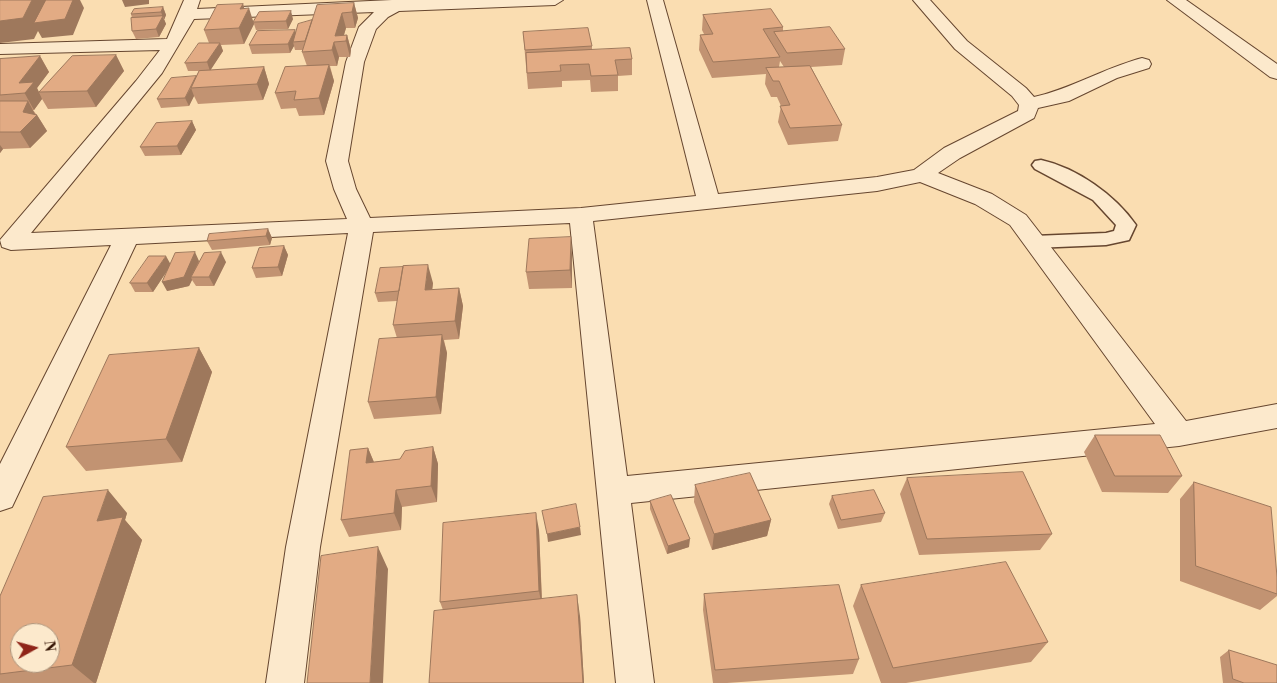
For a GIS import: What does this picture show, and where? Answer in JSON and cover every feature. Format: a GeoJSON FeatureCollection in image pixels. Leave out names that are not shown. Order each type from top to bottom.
{"type":"FeatureCollection","features":[{"type":"Feature","properties":{"kind":"street"},"geometry":{"type":"LineString","coordinates":[[6,242],[143,84],[171,44],[190,7],[555,0]]}},
{"type":"Feature","properties":{"kind":"street"},"geometry":{"type":"LineString","coordinates":[[655,0],[709,202]]}},
{"type":"Feature","properties":{"kind":"street"},"geometry":{"type":"LineString","coordinates":[[921,0],[961,44],[1019,92],[1029,104]]}},
{"type":"Feature","properties":{"kind":"street"},"geometry":{"type":"LineString","coordinates":[[1175,0],[1277,73]]}},
{"type":"Feature","properties":{"kind":"street"},"geometry":{"type":"LineString","coordinates":[[285,683],[303,547],[362,225],[345,189],[337,161],[355,62],[368,27],[382,13],[399,3]]}},
{"type":"Feature","properties":{"kind":"street"},"geometry":{"type":"LineString","coordinates":[[0,49],[171,44]]}},
{"type":"Feature","properties":{"kind":"street"},"geometry":{"type":"LineString","coordinates":[[1029,104],[1062,97],[1110,74],[1142,64]]}},
{"type":"Feature","properties":{"kind":"street"},"geometry":{"type":"LineString","coordinates":[[6,242],[581,215],[877,184],[921,175],[952,153],[1027,114],[1029,104]]}},
{"type":"Feature","properties":{"kind":"street"},"geometry":{"type":"LineString","coordinates":[[921,175],[1000,206],[1018,220],[1179,434]]}},
{"type":"Feature","properties":{"kind":"street"},"geometry":{"type":"LineString","coordinates":[[581,215],[635,683]]}},
{"type":"Feature","properties":{"kind":"street"},"geometry":{"type":"LineString","coordinates":[[0,497],[128,236]]}},
{"type":"Feature","properties":{"kind":"street"},"geometry":{"type":"LineString","coordinates":[[612,491],[1179,434],[1277,417]]}},
{"type":"Feature","properties":{"kind":"lane"},"geometry":{"type":"LineString","coordinates":[[1034,242],[1106,239],[1122,236],[1126,225],[1113,205],[1101,196],[1041,165]]}},
{"type":"Feature","properties":{"kind":"building"},"geometry":{"type":"Polygon","coordinates":[[[0,0],[32,0],[23,18],[0,21],[0,0]]]}},
{"type":"Feature","properties":{"kind":"building"},"geometry":{"type":"Polygon","coordinates":[[[46,0],[73,0],[65,19],[34,23],[46,0]]]}},
{"type":"Feature","properties":{"kind":"building"},"geometry":{"type":"Polygon","coordinates":[[[354,3],[352,12],[342,13],[335,36],[347,35],[346,41],[334,42],[332,50],[302,52],[317,5],[354,3]]]}},
{"type":"Feature","properties":{"kind":"building"},"geometry":{"type":"Polygon","coordinates":[[[243,4],[240,9],[249,8],[239,28],[204,30],[217,5],[243,4]]]}},
{"type":"Feature","properties":{"kind":"building"},"geometry":{"type":"Polygon","coordinates":[[[163,7],[161,12],[131,14],[134,9],[163,7]]]}},
{"type":"Feature","properties":{"kind":"building"},"geometry":{"type":"Polygon","coordinates":[[[771,9],[783,27],[763,29],[780,57],[713,62],[700,35],[713,34],[703,15],[771,9]]]}},
{"type":"Feature","properties":{"kind":"building"},"geometry":{"type":"Polygon","coordinates":[[[291,11],[286,21],[253,22],[259,12],[291,11]]]}},
{"type":"Feature","properties":{"kind":"building"},"geometry":{"type":"Polygon","coordinates":[[[163,16],[156,29],[132,31],[131,18],[163,16]]]}},
{"type":"Feature","properties":{"kind":"building"},"geometry":{"type":"Polygon","coordinates":[[[312,20],[305,41],[293,42],[298,24],[312,20]]]}},
{"type":"Feature","properties":{"kind":"building"},"geometry":{"type":"Polygon","coordinates":[[[830,27],[845,49],[787,53],[774,32],[830,27]]]}},
{"type":"Feature","properties":{"kind":"building"},"geometry":{"type":"Polygon","coordinates":[[[588,28],[592,46],[525,50],[523,32],[588,28]]]}},
{"type":"Feature","properties":{"kind":"building"},"geometry":{"type":"Polygon","coordinates":[[[295,30],[288,44],[249,45],[257,31],[295,30]]]}},
{"type":"Feature","properties":{"kind":"building"},"geometry":{"type":"Polygon","coordinates":[[[199,43],[220,43],[207,62],[185,63],[199,43]]]}},
{"type":"Feature","properties":{"kind":"building"},"geometry":{"type":"Polygon","coordinates":[[[630,48],[632,59],[615,60],[618,75],[591,76],[589,64],[560,65],[561,71],[527,73],[526,53],[630,48]]]}},
{"type":"Feature","properties":{"kind":"building"},"geometry":{"type":"Polygon","coordinates":[[[116,55],[87,91],[39,92],[72,56],[116,55]]]}},
{"type":"Feature","properties":{"kind":"building"},"geometry":{"type":"Polygon","coordinates":[[[40,56],[19,83],[34,82],[25,93],[0,95],[0,59],[40,56]]]}},
{"type":"Feature","properties":{"kind":"building"},"geometry":{"type":"Polygon","coordinates":[[[329,65],[319,98],[294,100],[296,91],[275,93],[285,67],[329,65]]]}},
{"type":"Feature","properties":{"kind":"building"},"geometry":{"type":"Polygon","coordinates":[[[810,66],[842,125],[790,128],[780,106],[790,105],[779,81],[773,81],[766,68],[810,66]]]}},
{"type":"Feature","properties":{"kind":"building"},"geometry":{"type":"Polygon","coordinates":[[[264,67],[257,84],[191,88],[199,71],[264,67]]]}},
{"type":"Feature","properties":{"kind":"building"},"geometry":{"type":"Polygon","coordinates":[[[196,76],[185,98],[157,99],[171,78],[196,76]]]}},
{"type":"Feature","properties":{"kind":"building"},"geometry":{"type":"Polygon","coordinates":[[[0,101],[28,101],[23,112],[37,115],[20,132],[0,132],[0,101]]]}},
{"type":"Feature","properties":{"kind":"building"},"geometry":{"type":"Polygon","coordinates":[[[192,121],[177,146],[140,147],[156,123],[192,121]]]}},
{"type":"Feature","properties":{"kind":"building"},"geometry":{"type":"Polygon","coordinates":[[[268,229],[266,236],[207,241],[209,234],[268,229]]]}},
{"type":"Feature","properties":{"kind":"building"},"geometry":{"type":"Polygon","coordinates":[[[571,237],[570,270],[526,272],[529,239],[571,237]]]}},
{"type":"Feature","properties":{"kind":"building"},"geometry":{"type":"Polygon","coordinates":[[[284,246],[278,267],[252,268],[259,248],[284,246]]]}},
{"type":"Feature","properties":{"kind":"building"},"geometry":{"type":"Polygon","coordinates":[[[195,252],[184,277],[162,282],[175,253],[195,252]]]}},
{"type":"Feature","properties":{"kind":"building"},"geometry":{"type":"Polygon","coordinates":[[[221,252],[209,277],[191,277],[204,253],[221,252]]]}},
{"type":"Feature","properties":{"kind":"building"},"geometry":{"type":"Polygon","coordinates":[[[149,256],[166,256],[147,283],[130,283],[149,256]]]}},
{"type":"Feature","properties":{"kind":"building"},"geometry":{"type":"Polygon","coordinates":[[[428,265],[425,290],[459,288],[455,321],[393,325],[403,266],[428,265]]]}},
{"type":"Feature","properties":{"kind":"building"},"geometry":{"type":"Polygon","coordinates":[[[403,267],[399,291],[375,293],[380,268],[403,267]]]}},
{"type":"Feature","properties":{"kind":"building"},"geometry":{"type":"Polygon","coordinates":[[[442,335],[436,397],[368,402],[379,339],[442,335]]]}},
{"type":"Feature","properties":{"kind":"building"},"geometry":{"type":"Polygon","coordinates":[[[199,348],[166,439],[66,447],[109,355],[199,348]]]}},
{"type":"Feature","properties":{"kind":"building"},"geometry":{"type":"Polygon","coordinates":[[[1095,435],[1160,435],[1182,476],[1115,476],[1095,435]]]}},
{"type":"Feature","properties":{"kind":"building"},"geometry":{"type":"Polygon","coordinates":[[[433,447],[431,486],[396,490],[394,513],[341,520],[350,450],[368,448],[366,463],[400,459],[405,451],[433,447]]]}},
{"type":"Feature","properties":{"kind":"building"},"geometry":{"type":"Polygon","coordinates":[[[1023,472],[1052,534],[927,539],[907,478],[1023,472]]]}},
{"type":"Feature","properties":{"kind":"building"},"geometry":{"type":"Polygon","coordinates":[[[750,473],[771,520],[714,534],[695,485],[750,473]]]}},
{"type":"Feature","properties":{"kind":"building"},"geometry":{"type":"Polygon","coordinates":[[[1194,482],[1271,507],[1277,594],[1196,566],[1194,482]]]}},
{"type":"Feature","properties":{"kind":"building"},"geometry":{"type":"Polygon","coordinates":[[[108,490],[97,521],[123,517],[72,665],[60,666],[60,623],[10,623],[10,673],[0,674],[0,596],[43,497],[108,490]]]}},
{"type":"Feature","properties":{"kind":"building"},"geometry":{"type":"Polygon","coordinates":[[[874,490],[885,513],[841,520],[832,496],[874,490]]]}},
{"type":"Feature","properties":{"kind":"building"},"geometry":{"type":"Polygon","coordinates":[[[671,495],[690,539],[668,546],[650,501],[671,495]]]}},
{"type":"Feature","properties":{"kind":"building"},"geometry":{"type":"Polygon","coordinates":[[[576,504],[580,527],[547,534],[542,511],[576,504]]]}},
{"type":"Feature","properties":{"kind":"building"},"geometry":{"type":"Polygon","coordinates":[[[536,513],[539,591],[440,602],[443,523],[536,513]]]}},
{"type":"Feature","properties":{"kind":"building"},"geometry":{"type":"Polygon","coordinates":[[[378,547],[370,683],[307,683],[321,556],[378,547]]]}},
{"type":"Feature","properties":{"kind":"building"},"geometry":{"type":"Polygon","coordinates":[[[1006,562],[1048,642],[893,668],[861,585],[1006,562]]]}},
{"type":"Feature","properties":{"kind":"building"},"geometry":{"type":"Polygon","coordinates":[[[839,585],[859,659],[715,670],[704,594],[839,585]]]}},
{"type":"Feature","properties":{"kind":"building"},"geometry":{"type":"Polygon","coordinates":[[[577,595],[583,683],[429,683],[434,611],[577,595]]]}},
{"type":"Feature","properties":{"kind":"building"},"geometry":{"type":"Polygon","coordinates":[[[1229,650],[1277,665],[1277,683],[1244,683],[1233,679],[1229,650]]]}}]}
